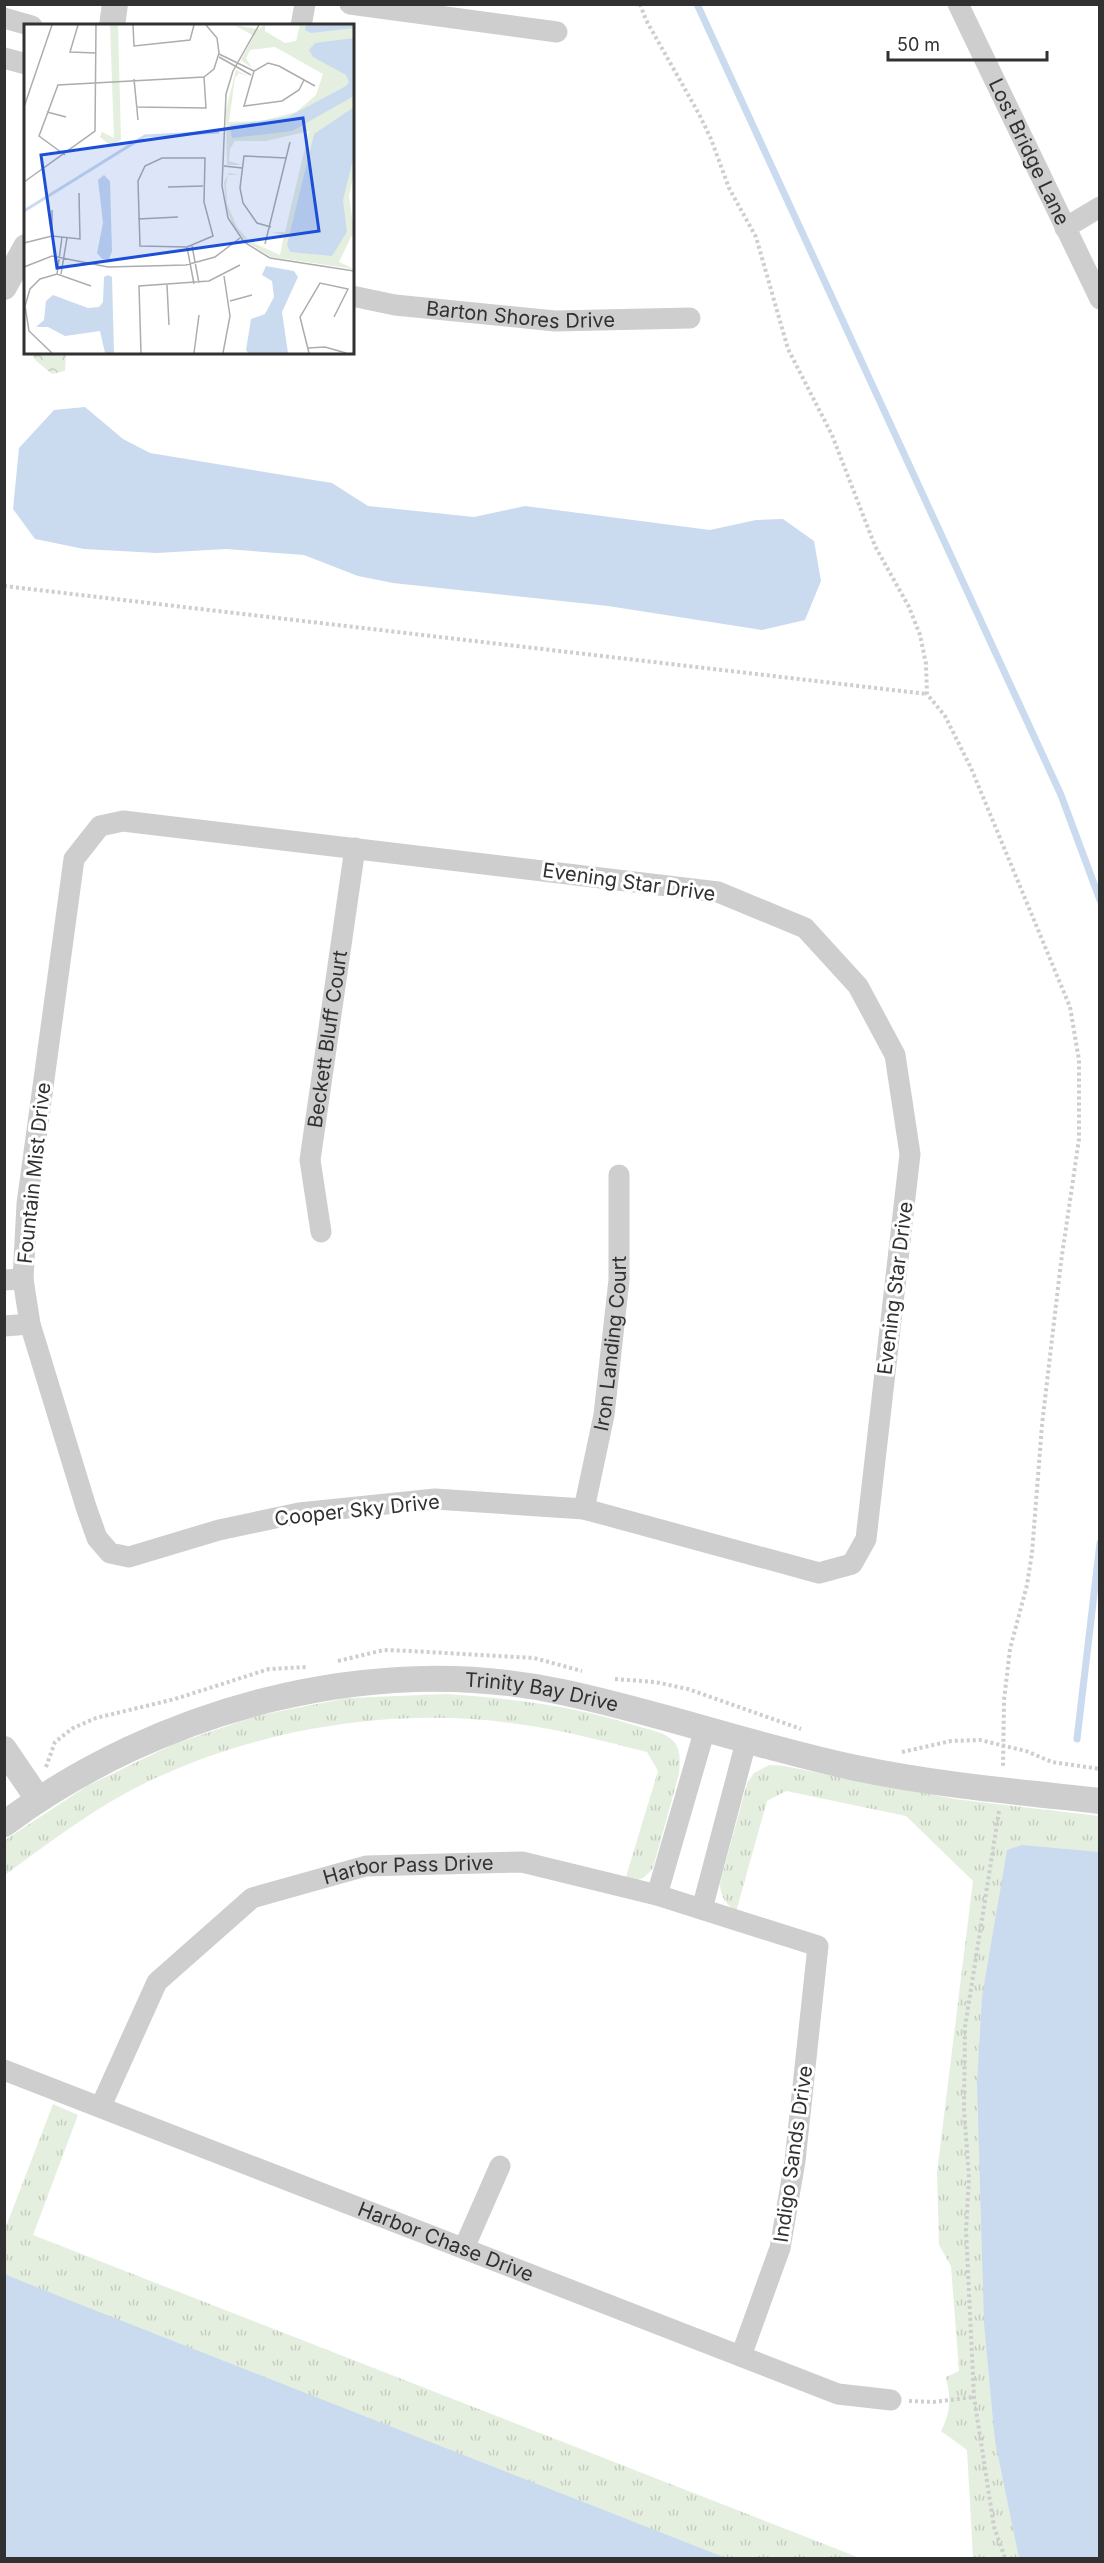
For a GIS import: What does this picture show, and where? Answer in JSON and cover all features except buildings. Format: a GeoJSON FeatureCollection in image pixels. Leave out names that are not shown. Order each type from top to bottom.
{"type":"FeatureCollection","features":[{"type":"Feature","properties":{"kind":"street"},"geometry":{"type":"LineString","coordinates":[[112,24],[115,4]]}},
{"type":"Feature","properties":{"kind":"street"},"geometry":{"type":"LineString","coordinates":[[300,24],[305,4]]}},
{"type":"Feature","properties":{"kind":"street"},"geometry":{"type":"LineString","coordinates":[[350,4],[557,32]]}},
{"type":"Feature","properties":{"kind":"street","name":"Lost Bridge Lane"},"geometry":{"type":"LineString","coordinates":[[958,4],[1100,299]]}},
{"type":"Feature","properties":{"kind":"street"},"geometry":{"type":"LineString","coordinates":[[4,18],[25,24]]}},
{"type":"Feature","properties":{"kind":"street"},"geometry":{"type":"LineString","coordinates":[[4,58],[24,63]]}},
{"type":"Feature","properties":{"kind":"street"},"geometry":{"type":"LineString","coordinates":[[1065,228],[1100,207]]}},
{"type":"Feature","properties":{"kind":"street"},"geometry":{"type":"LineString","coordinates":[[4,287],[24,251]]}},
{"type":"Feature","properties":{"kind":"street","name":"Barton Shores Drive"},"geometry":{"type":"LineString","coordinates":[[354,296],[395,305],[555,321],[690,318]]}},
{"type":"Feature","properties":{"kind":"street","name":"Evening Star Drive"},"geometry":{"type":"LineString","coordinates":[[100,826],[123,821],[154,823],[718,892],[806,928],[858,986],[895,1054],[910,1154],[866,1539],[852,1564]]}},
{"type":"Feature","properties":{"kind":"street","name":"Fountain Mist Drive"},"geometry":{"type":"LineString","coordinates":[[100,826],[74,859],[27,1204],[14,1279],[86,1507],[97,1538],[110,1553]]}},
{"type":"Feature","properties":{"kind":"street","name":"Beckett Bluff Court"},"geometry":{"type":"LineString","coordinates":[[321,1232],[310,1160],[355,848]]}},
{"type":"Feature","properties":{"kind":"street","name":"Iron Landing Court"},"geometry":{"type":"LineString","coordinates":[[584,1509],[604,1415],[619,1280],[619,1175]]}},
{"type":"Feature","properties":{"kind":"street"},"geometry":{"type":"LineString","coordinates":[[4,1326],[30,1324]]}},
{"type":"Feature","properties":{"kind":"street","name":"Cooper Sky Drive"},"geometry":{"type":"LineString","coordinates":[[110,1553],[129,1557],[219,1530],[299,1513],[435,1498],[584,1509],[819,1573],[852,1564]]}},
{"type":"Feature","properties":{"kind":"street","name":"Trinity Bay Drive"},"geometry":{"type":"LineString","coordinates":[[4,1824],[38,1799],[168,1732],[245,1704],[329,1687],[432,1680],[495,1683],[559,1691],[746,1742],[856,1768],[942,1783],[1100,1801]]}},
{"type":"Feature","properties":{"kind":"street"},"geometry":{"type":"LineString","coordinates":[[657,1895],[705,1729]]}},
{"type":"Feature","properties":{"kind":"street"},"geometry":{"type":"LineString","coordinates":[[702,1909],[746,1742]]}},
{"type":"Feature","properties":{"kind":"street"},"geometry":{"type":"LineString","coordinates":[[4,1749],[38,1799]]}},
{"type":"Feature","properties":{"kind":"street","name":"Harbor Pass Drive"},"geometry":{"type":"LineString","coordinates":[[101,2106],[157,1982],[252,1898],[366,1866],[522,1862],[657,1895],[818,1946]]}},
{"type":"Feature","properties":{"kind":"street","name":"Indigo Sands Drive"},"geometry":{"type":"LineString","coordinates":[[741,2356],[780,2248],[795,2161],[818,1946]]}},
{"type":"Feature","properties":{"kind":"street","name":"Harbor Chase Drive"},"geometry":{"type":"LineString","coordinates":[[4,2070],[838,2394],[891,2400]]}},
{"type":"Feature","properties":{"kind":"street"},"geometry":{"type":"LineString","coordinates":[[464,2248],[500,2166]]}},
{"type":"Feature","properties":{"kind":"path"},"geometry":{"type":"LineString","coordinates":[[640,4],[646,20],[711,139],[729,188],[756,237],[788,349],[832,435],[875,546],[909,607],[920,635],[926,664],[927,694],[945,716],[971,768],[1061,978],[1070,1006],[1079,1060],[1079,1139],[1061,1262],[1042,1425],[1032,1553],[1027,1585],[1010,1649],[1004,1700],[1004,1779]]}},
{"type":"Feature","properties":{"kind":"path"},"geometry":{"type":"LineString","coordinates":[[4,586],[927,694]]}},
{"type":"Feature","properties":{"kind":"path"},"geometry":{"type":"LineString","coordinates":[[999,1807],[965,2027],[964,2109],[969,2178],[966,2230],[974,2397],[994,2527],[1005,2559]]}},
{"type":"Feature","properties":{"kind":"path"},"geometry":{"type":"LineString","coordinates":[[891,2400],[933,2402],[974,2397]]}},
{"type":"Feature","properties":{"kind":"green space"},"geometry":{"type":"Polygon","coordinates":[[[32,354],[66,354],[65,371],[52,374],[35,360],[32,354]]]}},
{"type":"Feature","properties":{"kind":"green space"},"geometry":{"type":"Polygon","coordinates":[[[446,1694],[496,1698],[566,1708],[652,1730],[672,1739],[679,1754],[679,1774],[650,1872],[638,1880],[625,1880],[658,1771],[647,1752],[534,1726],[472,1719],[425,1718],[377,1720],[283,1735],[237,1747],[192,1763],[149,1781],[111,1801],[5,1875],[5,1842],[8,1838],[87,1786],[174,1744],[260,1715],[348,1698],[446,1694]]]}},
{"type":"Feature","properties":{"kind":"green space"},"geometry":{"type":"Polygon","coordinates":[[[769,1765],[955,1799],[1099,1816],[1099,2558],[973,2558],[967,2450],[941,2431],[949,2404],[946,2377],[959,2371],[951,2266],[939,2245],[937,2172],[973,1881],[906,1816],[786,1791],[767,1801],[736,1912],[724,1899],[720,1883],[747,1783],[754,1773],[769,1765]]]}},
{"type":"Feature","properties":{"kind":"green space"},"geometry":{"type":"Polygon","coordinates":[[[53,2104],[78,2115],[33,2235],[860,2558],[5,2558],[4,2224],[7,2224],[53,2104]]]}},
{"type":"Feature","properties":{"kind":"water"},"geometry":{"type":"Polygon","coordinates":[[[85,407],[123,439],[150,453],[332,483],[368,506],[474,517],[525,506],[710,530],[756,520],[783,519],[814,541],[821,581],[805,620],[762,630],[608,606],[393,583],[358,576],[304,555],[226,549],[157,553],[84,549],[35,539],[13,509],[19,448],[54,410],[85,407]]]}},
{"type":"Feature","properties":{"kind":"water"},"geometry":{"type":"Polygon","coordinates":[[[1022,1845],[1099,1852],[1099,2558],[1019,2558],[995,2441],[984,2323],[977,2083],[982,1997],[1007,1850],[1022,1845]]]}},
{"type":"Feature","properties":{"kind":"water"},"geometry":{"type":"Polygon","coordinates":[[[4,2274],[74,2302],[726,2558],[5,2558],[4,2274]]]}},
{"type":"Feature","properties":{"kind":"waterway"},"geometry":{"type":"LineString","coordinates":[[697,4],[1061,795],[1100,900]]}},
{"type":"Feature","properties":{"kind":"waterway"},"geometry":{"type":"LineString","coordinates":[[1077,1739],[1100,1543]]}}]}
